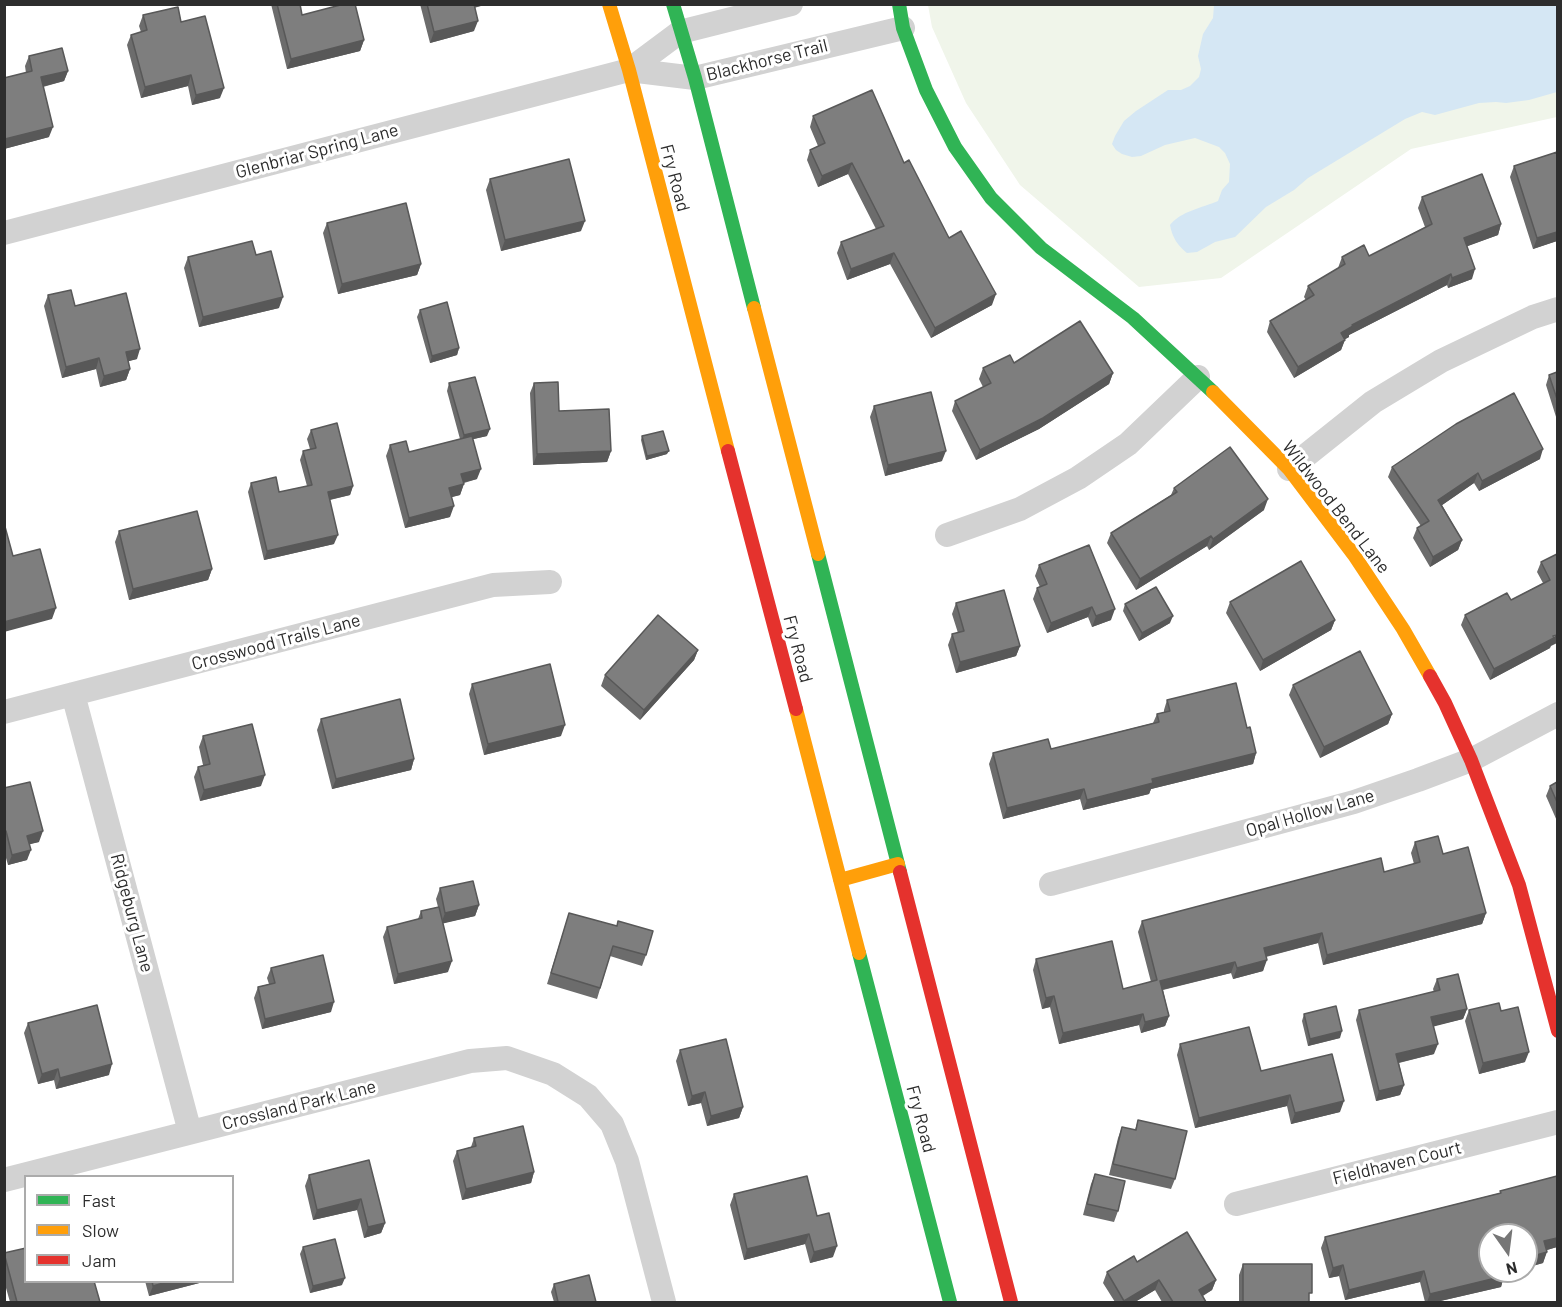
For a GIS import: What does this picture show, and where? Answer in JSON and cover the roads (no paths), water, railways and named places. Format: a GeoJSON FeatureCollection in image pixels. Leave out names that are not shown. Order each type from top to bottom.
{"type":"FeatureCollection","features":[{"type":"Feature","properties":{"kind":"main road","name":"Fry Road"},"geometry":{"type":"LineString","coordinates":[[609,4],[950,1302]]}},
{"type":"Feature","properties":{"kind":"main road"},"geometry":{"type":"LineString","coordinates":[[673,4],[1011,1302]]}},
{"type":"Feature","properties":{"kind":"main road","name":"Wildwood Bend Lane"},"geometry":{"type":"LineString","coordinates":[[901,16],[926,90],[955,147],[991,198],[1041,248],[1133,318],[1198,377],[1288,469],[1354,555],[1403,629],[1444,703],[1471,760],[1499,830],[1519,885],[1557,1031]]}},
{"type":"Feature","properties":{"kind":"main road"},"geometry":{"type":"LineString","coordinates":[[840,880],[898,864]]}},
{"type":"Feature","properties":{"kind":"street"},"geometry":{"type":"LineString","coordinates":[[628,70],[680,32],[791,4]]}},
{"type":"Feature","properties":{"kind":"street","name":"Blackhorse Trail"},"geometry":{"type":"LineString","coordinates":[[628,70],[694,78],[901,16]]}},
{"type":"Feature","properties":{"kind":"street","name":"Glenbriar Spring Lane"},"geometry":{"type":"LineString","coordinates":[[4,233],[628,70]]}},
{"type":"Feature","properties":{"kind":"street"},"geometry":{"type":"LineString","coordinates":[[1288,469],[1373,402],[1440,361],[1533,317],[1557,309]]}},
{"type":"Feature","properties":{"kind":"street"},"geometry":{"type":"LineString","coordinates":[[947,535],[1020,508],[1078,478],[1128,444],[1198,377]]}},
{"type":"Feature","properties":{"kind":"street","name":"Crosswood Trails Lane"},"geometry":{"type":"LineString","coordinates":[[4,712],[493,585],[550,582]]}},
{"type":"Feature","properties":{"kind":"street","name":"Ridgeburg Lane"},"geometry":{"type":"LineString","coordinates":[[73,694],[190,1132]]}},
{"type":"Feature","properties":{"kind":"street","name":"Opal Hollow Lane"},"geometry":{"type":"LineString","coordinates":[[1051,884],[1354,802],[1471,760],[1557,714]]}},
{"type":"Feature","properties":{"kind":"street","name":"Crossland Park Lane"},"geometry":{"type":"LineString","coordinates":[[4,1180],[470,1061],[507,1058],[553,1074],[588,1096],[612,1124],[627,1161],[664,1302]]}},
{"type":"Feature","properties":{"kind":"street","name":"Fieldhaven Court"},"geometry":{"type":"LineString","coordinates":[[1236,1204],[1557,1122]]}},
{"type":"Feature","properties":{"kind":"water"},"geometry":{"type":"Polygon","coordinates":[[[1214,5],[1557,5],[1557,92],[1529,100],[1479,103],[1435,115],[1422,112],[1405,119],[1308,178],[1294,190],[1266,207],[1235,237],[1215,242],[1197,252],[1187,253],[1176,241],[1170,225],[1186,213],[1218,201],[1222,190],[1229,182],[1230,164],[1225,153],[1219,147],[1195,138],[1165,145],[1141,156],[1132,157],[1122,154],[1112,144],[1124,121],[1136,111],[1168,90],[1181,90],[1190,86],[1199,77],[1201,69],[1198,56],[1203,34],[1213,18],[1214,5]]]}}]}
